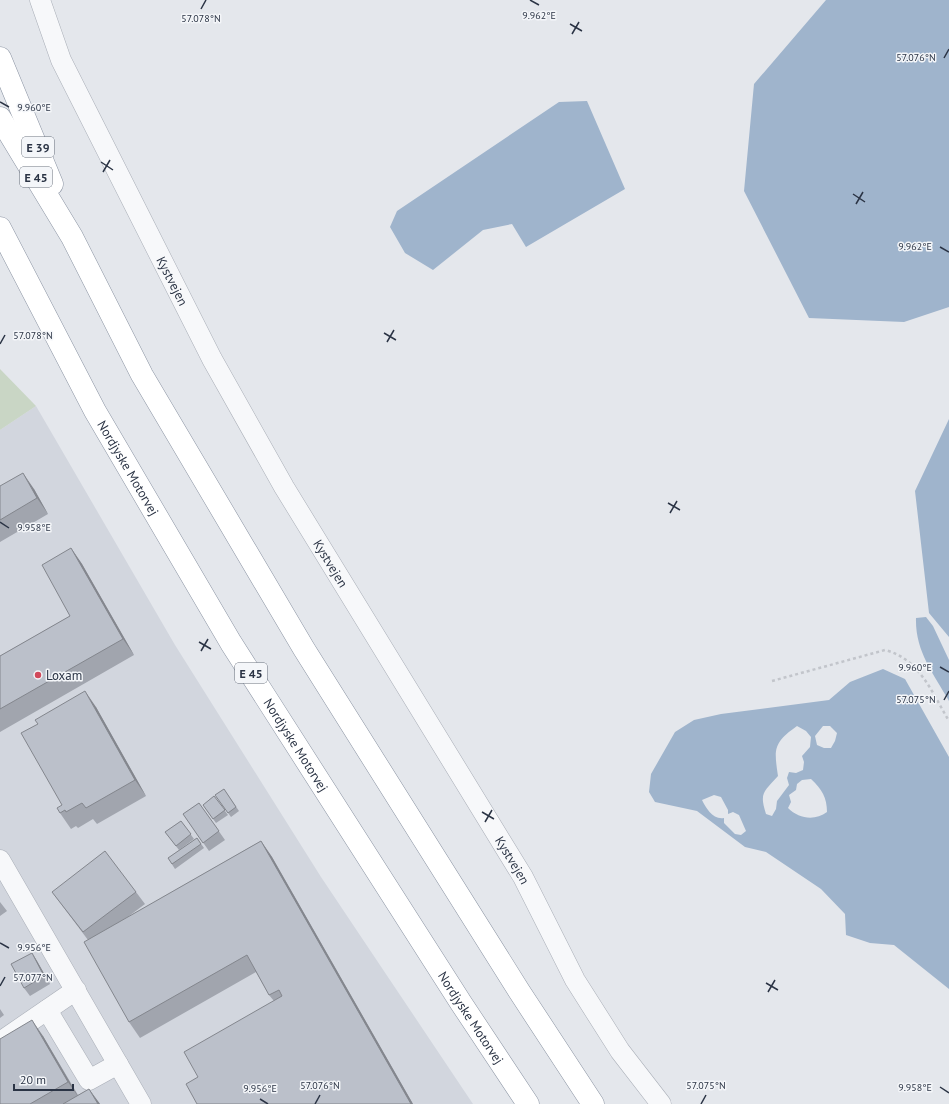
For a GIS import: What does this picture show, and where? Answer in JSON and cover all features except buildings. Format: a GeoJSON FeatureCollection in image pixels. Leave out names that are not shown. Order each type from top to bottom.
{"type":"FeatureCollection","features":[{"type":"Feature","properties":{"kind":"highway","name":"E 39"},"geometry":{"type":"LineString","coordinates":[[0,58],[31,130],[72,237]]}},
{"type":"Feature","properties":{"kind":"highway","name":"E 45"},"geometry":{"type":"LineString","coordinates":[[0,118],[72,237],[142,375],[304,649],[519,992],[593,1104]]}},
{"type":"Feature","properties":{"kind":"highway","name":"Nordjyske Motorvej"},"geometry":{"type":"LineString","coordinates":[[0,228],[95,411],[232,642],[461,1003],[528,1104]]}},
{"type":"Feature","properties":{"kind":"street","name":"Kystvejen"},"geometry":{"type":"LineString","coordinates":[[40,0],[61,60],[212,358],[284,486],[523,877],[575,980],[620,1051],[661,1104]]}},
{"type":"Feature","properties":{"kind":"street"},"geometry":{"type":"LineString","coordinates":[[0,860],[141,1104]]}},
{"type":"Feature","properties":{"kind":"street"},"geometry":{"type":"LineString","coordinates":[[0,1042],[76,990]]}},
{"type":"Feature","properties":{"kind":"street"},"geometry":{"type":"LineString","coordinates":[[47,1010],[89,1080],[118,1064]]}},
{"type":"Feature","properties":{"kind":"path"},"geometry":{"type":"LineString","coordinates":[[772,681],[885,650],[897,653],[918,668],[949,721]]}},
{"type":"Feature","properties":{"kind":"shaded area"},"geometry":{"type":"Polygon","coordinates":[[[36,406],[175,645],[321,877],[473,1104],[0,1104],[0,430],[36,406]]]}},
{"type":"Feature","properties":{"kind":"green space"},"geometry":{"type":"Polygon","coordinates":[[[0,369],[36,406],[0,430],[0,369]]]}},
{"type":"Feature","properties":{"kind":"water"},"geometry":{"type":"Polygon","coordinates":[[[826,0],[949,0],[949,307],[904,322],[809,318],[744,191],[754,84],[826,0]]]}},
{"type":"Feature","properties":{"kind":"water"},"geometry":{"type":"Polygon","coordinates":[[[587,101],[625,189],[526,247],[512,224],[483,230],[433,270],[405,253],[390,227],[397,211],[559,102],[587,101]]]}},
{"type":"Feature","properties":{"kind":"water"},"geometry":{"type":"Polygon","coordinates":[[[949,419],[949,637],[929,613],[915,491],[949,419]]]}},
{"type":"Feature","properties":{"kind":"water"},"geometry":{"type":"Polygon","coordinates":[[[926,617],[933,626],[949,660],[949,701],[931,671],[918,641],[916,618],[926,617]]]}},
{"type":"Feature","properties":{"kind":"water"},"geometry":{"type":"Polygon","coordinates":[[[883,669],[905,679],[949,757],[949,989],[894,945],[870,943],[846,935],[845,914],[821,889],[766,852],[745,847],[697,811],[655,802],[649,792],[651,774],[675,732],[694,720],[721,714],[829,700],[850,682],[883,669]],[[797,726],[779,742],[777,747],[776,759],[778,776],[766,789],[763,797],[766,814],[772,816],[776,809],[777,801],[789,785],[787,778],[789,772],[796,773],[803,770],[804,762],[802,756],[810,747],[811,737],[806,731],[797,726]],[[823,726],[815,736],[817,745],[824,748],[831,748],[837,733],[830,726],[823,726]],[[811,779],[802,780],[797,784],[796,790],[789,795],[791,802],[788,808],[797,815],[807,818],[817,817],[827,812],[825,798],[818,786],[811,779]],[[714,795],[702,800],[713,815],[724,818],[724,823],[735,834],[741,835],[746,831],[739,815],[733,812],[728,814],[728,810],[721,797],[714,795]]]}},
{"type":"Feature","properties":{"kind":"place","name":"Loxam"},"geometry":{"type":"Point","coordinates":[38,675]}}]}
